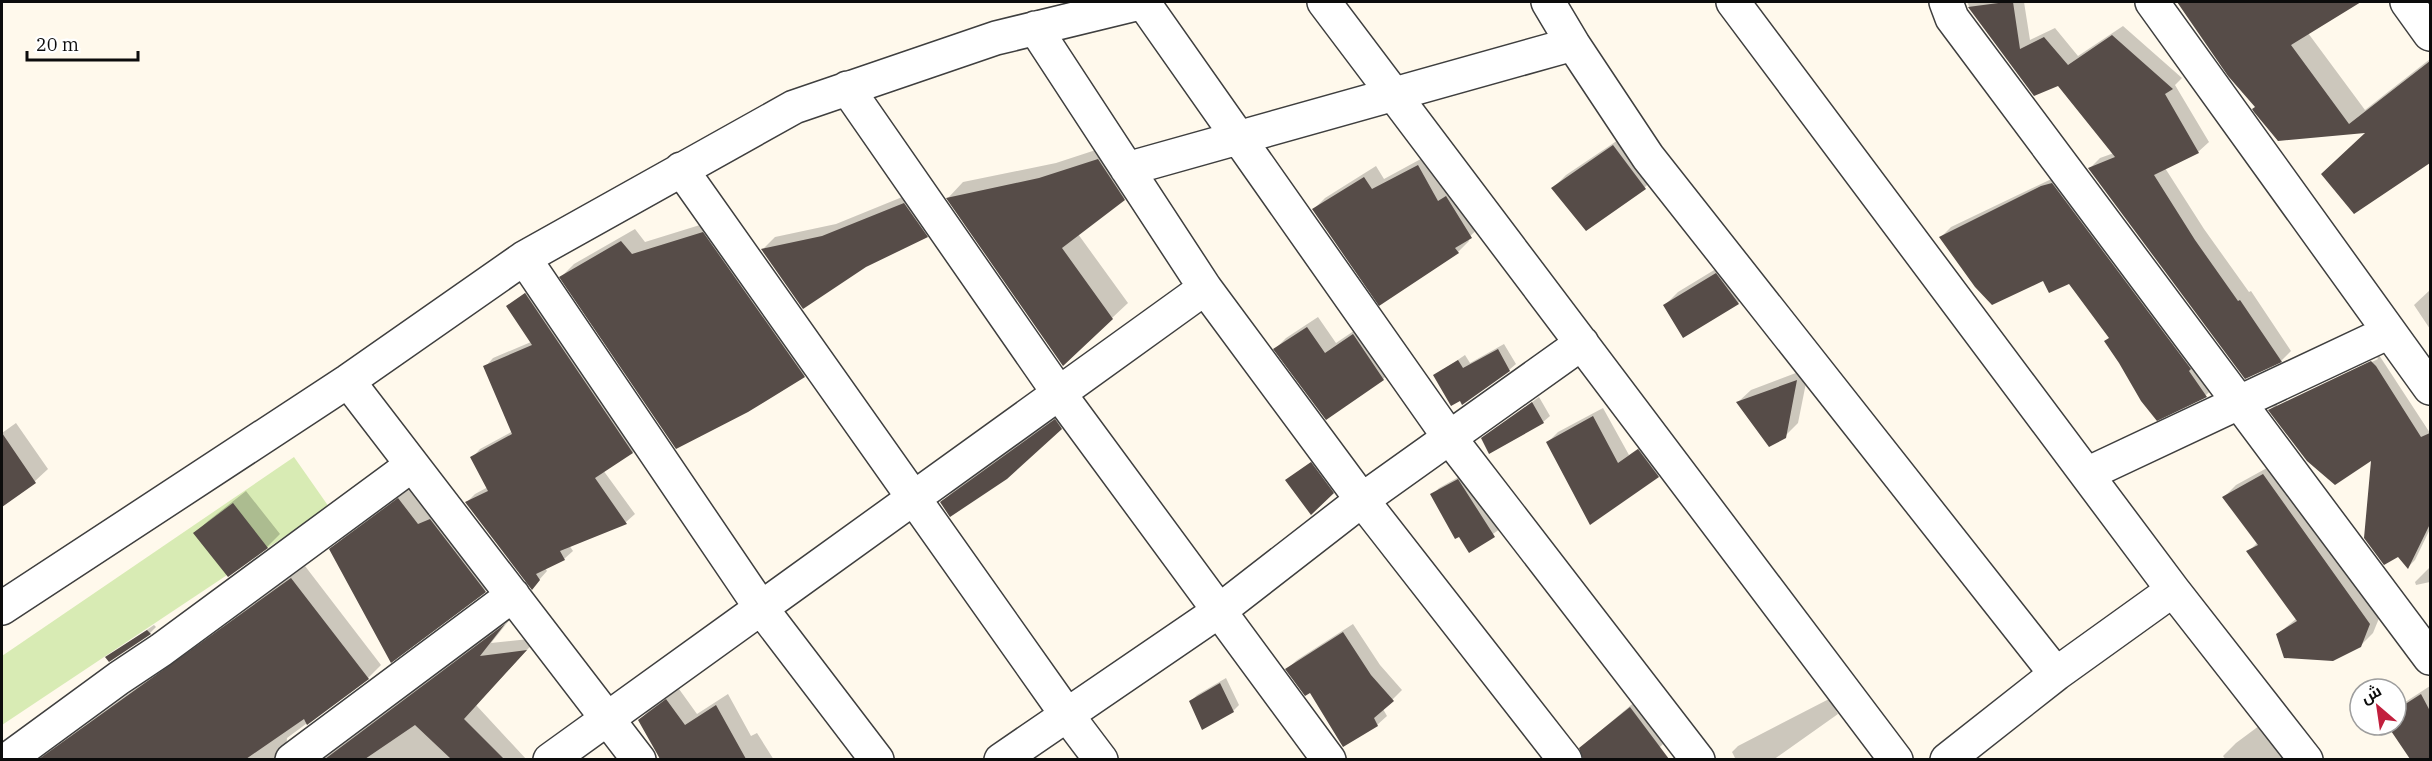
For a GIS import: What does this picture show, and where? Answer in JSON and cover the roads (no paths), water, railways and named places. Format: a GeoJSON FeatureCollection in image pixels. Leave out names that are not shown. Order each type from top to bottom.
{"type":"FeatureCollection","features":[{"type":"Feature","properties":{"kind":"street"},"geometry":{"type":"LineString","coordinates":[[2,608],[348,381],[524,258],[794,106],[996,38],[1144,2],[1449,437],[1698,759]]}},
{"type":"Feature","properties":{"kind":"street"},"geometry":{"type":"LineString","coordinates":[[1324,2],[1896,759]]}},
{"type":"Feature","properties":{"kind":"street"},"geometry":{"type":"LineString","coordinates":[[1548,2],[1648,157],[2056,674]]}},
{"type":"Feature","properties":{"kind":"street"},"geometry":{"type":"LineString","coordinates":[[1733,2],[2174,590],[2306,759]]}},
{"type":"Feature","properties":{"kind":"street"},"geometry":{"type":"LineString","coordinates":[[1946,2],[1952,18],[2430,658]]}},
{"type":"Feature","properties":{"kind":"street"},"geometry":{"type":"LineString","coordinates":[[2152,2],[2430,388]]}},
{"type":"Feature","properties":{"kind":"street"},"geometry":{"type":"LineString","coordinates":[[2407,2],[2430,33]]}},
{"type":"Feature","properties":{"kind":"street"},"geometry":{"type":"LineString","coordinates":[[1035,28],[1205,288],[1362,500],[1565,759]]}},
{"type":"Feature","properties":{"kind":"street"},"geometry":{"type":"LineString","coordinates":[[1127,169],[1573,44]]}},
{"type":"Feature","properties":{"kind":"street"},"geometry":{"type":"LineString","coordinates":[[847,88],[1058,392],[1329,759]]}},
{"type":"Feature","properties":{"kind":"street"},"geometry":{"type":"LineString","coordinates":[[681,170],[915,497],[1067,715],[1101,759]]}},
{"type":"Feature","properties":{"kind":"street"},"geometry":{"type":"LineString","coordinates":[[524,258],[761,608],[877,759]]}},
{"type":"Feature","properties":{"kind":"street"},"geometry":{"type":"LineString","coordinates":[[550,759],[1205,288]]}},
{"type":"Feature","properties":{"kind":"street"},"geometry":{"type":"LineString","coordinates":[[2087,474],[2389,332]]}},
{"type":"Feature","properties":{"kind":"street"},"geometry":{"type":"LineString","coordinates":[[1001,759],[1219,611],[1362,500],[1582,343]]}},
{"type":"Feature","properties":{"kind":"street"},"geometry":{"type":"LineString","coordinates":[[348,381],[639,759]]}},
{"type":"Feature","properties":{"kind":"street"},"geometry":{"type":"LineString","coordinates":[[7,759],[161,650],[412,465]]}},
{"type":"Feature","properties":{"kind":"street"},"geometry":{"type":"LineString","coordinates":[[1947,759],[2056,674],[2174,590]]}},
{"type":"Feature","properties":{"kind":"street"},"geometry":{"type":"LineString","coordinates":[[292,759],[513,595]]}}]}
